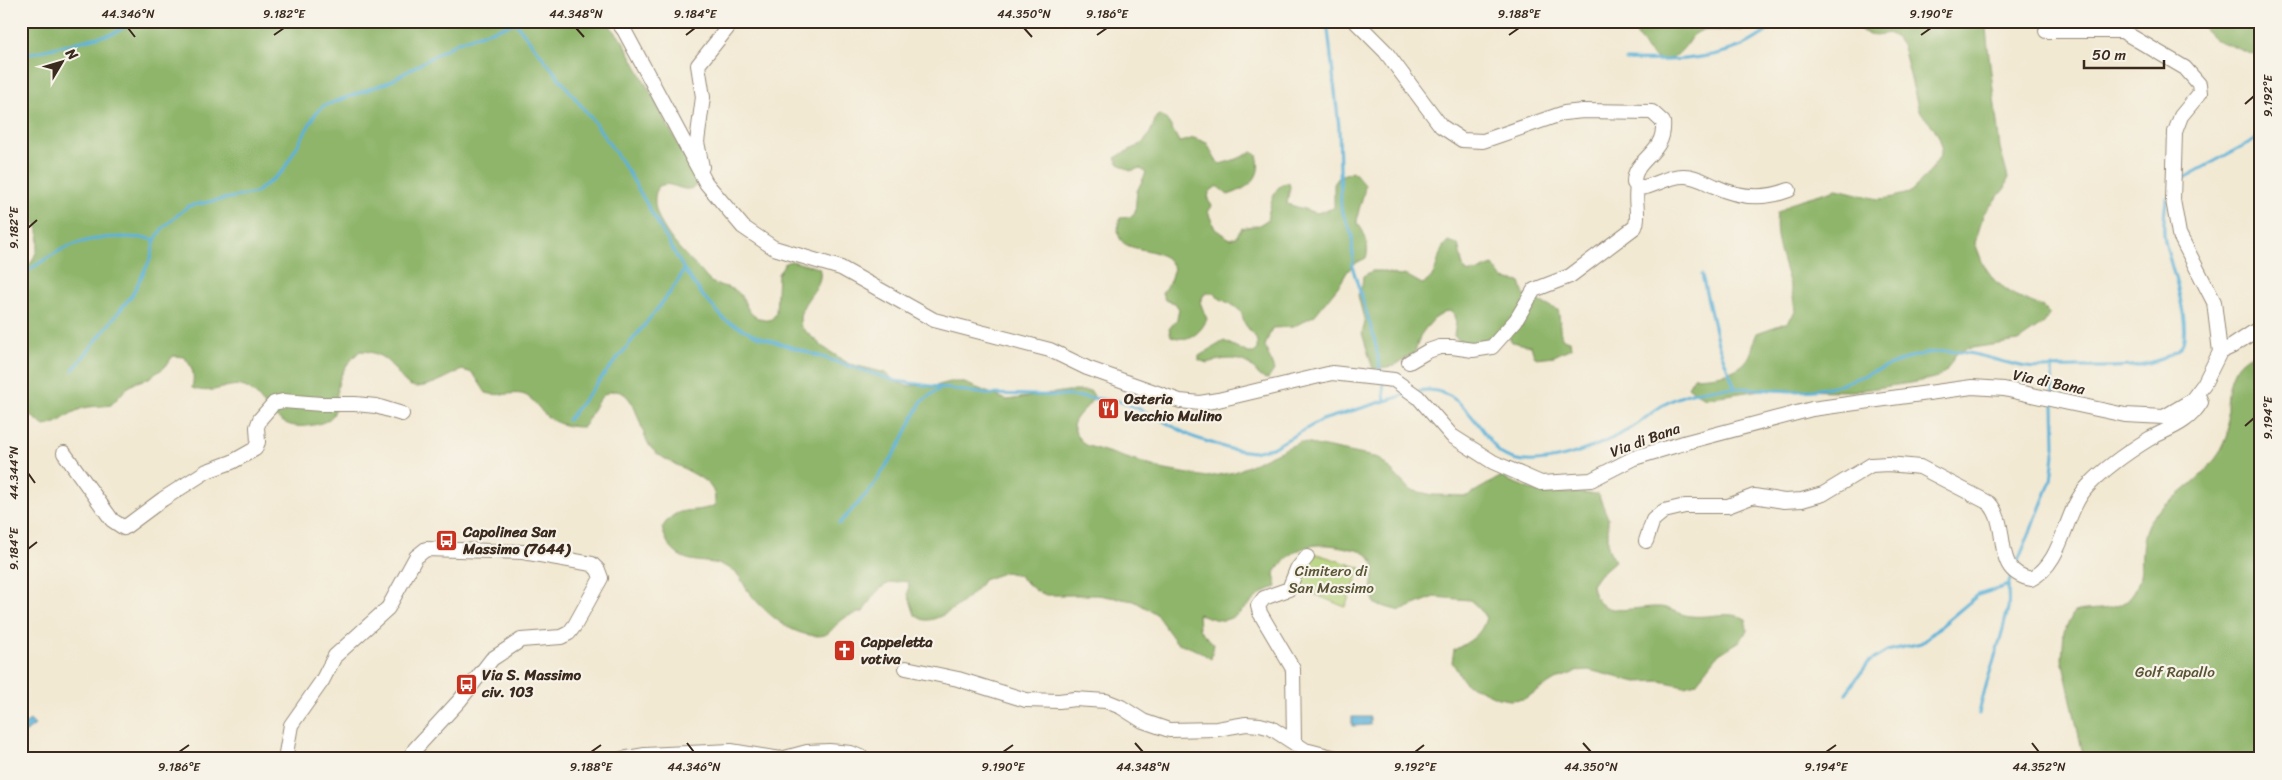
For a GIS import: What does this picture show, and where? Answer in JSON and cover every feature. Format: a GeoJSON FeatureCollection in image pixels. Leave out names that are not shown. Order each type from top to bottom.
{"type":"FeatureCollection","features":[{"type":"Feature","properties":{"kind":"street","name":"Via di Bana"},"geometry":{"type":"LineString","coordinates":[[617,21],[624,30],[706,183],[743,227],[774,248],[842,268],[934,320],[1050,350],[1087,368],[1180,400],[1200,403],[1332,373],[1394,380],[1418,397],[1452,436],[1493,462],[1541,483],[1591,480],[1643,456],[1687,442],[1812,409],[1972,387],[2004,388],[2125,415],[2164,416],[2191,401],[2220,352]]}},
{"type":"Feature","properties":{"kind":"street"},"geometry":{"type":"LineString","coordinates":[[706,183],[697,142],[703,97],[698,65],[733,21]]}},
{"type":"Feature","properties":{"kind":"street"},"geometry":{"type":"LineString","coordinates":[[1355,21],[1386,51],[1441,126],[1462,140],[1483,141],[1564,113],[1583,111],[1652,112],[1663,122],[1662,139],[1636,174],[1634,183],[1637,187],[1635,202],[1638,220],[1635,227],[1570,276],[1534,290],[1516,320],[1492,348],[1468,350],[1452,346],[1440,347],[1408,362]]}},
{"type":"Feature","properties":{"kind":"street"},"geometry":{"type":"LineString","coordinates":[[2046,31],[2122,31],[2185,68],[2199,84],[2200,93],[2182,116],[2175,132],[2173,200],[2179,234],[2214,302],[2220,352],[2261,327]]}},
{"type":"Feature","properties":{"kind":"street"},"geometry":{"type":"LineString","coordinates":[[1637,187],[1646,188],[1667,178],[1690,176],[1747,197],[1761,197],[1789,190]]}},
{"type":"Feature","properties":{"kind":"street"},"geometry":{"type":"LineString","coordinates":[[1646,541],[1653,520],[1664,511],[1685,506],[1728,506],[1754,496],[1784,501],[1802,500],[1823,494],[1871,465],[1888,464],[1920,467],[1989,503],[1996,510],[2006,563],[2013,572],[2031,579],[2046,568],[2053,558],[2081,494],[2107,470],[2148,440],[2186,421],[2201,402],[2197,393]]}},
{"type":"Feature","properties":{"kind":"street"},"geometry":{"type":"LineString","coordinates":[[64,453],[112,520],[124,528],[163,499],[207,471],[232,462],[254,449],[258,442],[257,427],[260,419],[274,403],[283,401],[355,404],[376,406],[402,414]]}},
{"type":"Feature","properties":{"kind":"street"},"geometry":{"type":"LineString","coordinates":[[285,759],[291,725],[322,681],[335,656],[388,608],[416,557],[426,549],[523,552],[592,564],[598,570],[601,578],[575,626],[561,637],[521,640],[492,659],[460,700],[415,749],[409,759]]}},
{"type":"Feature","properties":{"kind":"street"},"geometry":{"type":"LineString","coordinates":[[1294,759],[1297,751],[1292,741],[1293,669],[1260,613],[1258,606],[1264,598],[1288,589],[1297,569],[1307,557]]}},
{"type":"Feature","properties":{"kind":"street"},"geometry":{"type":"LineString","coordinates":[[906,668],[958,679],[1026,700],[1059,701],[1075,698],[1106,701],[1143,721],[1169,730],[1217,729],[1246,724],[1271,728],[1305,750],[1340,759]]}},
{"type":"Feature","properties":{"kind":"street"},"geometry":{"type":"LineString","coordinates":[[622,759],[645,755],[731,751],[781,759],[807,752],[829,751],[852,753],[865,759]]}},
{"type":"Feature","properties":{"kind":"green space"},"geometry":{"type":"Polygon","coordinates":[[[21,21],[606,21],[623,41],[697,180],[697,185],[687,189],[668,185],[658,187],[655,198],[660,220],[674,242],[707,279],[738,292],[749,310],[757,318],[768,320],[773,318],[776,313],[778,274],[785,263],[791,261],[819,268],[819,282],[802,310],[800,318],[801,327],[823,347],[849,364],[886,373],[896,382],[907,386],[926,385],[932,387],[950,382],[962,382],[1007,400],[1068,391],[1091,391],[1094,396],[1092,400],[1077,417],[1073,425],[1077,436],[1085,445],[1165,470],[1207,477],[1235,472],[1300,442],[1379,458],[1410,490],[1433,495],[1467,496],[1500,477],[1537,492],[1598,494],[1608,518],[1608,548],[1615,561],[1599,575],[1592,585],[1595,597],[1601,604],[1618,610],[1659,607],[1693,616],[1738,616],[1746,619],[1747,631],[1740,641],[1719,654],[1696,683],[1685,686],[1660,681],[1636,682],[1589,670],[1578,671],[1555,680],[1524,699],[1510,700],[1498,698],[1465,683],[1452,662],[1454,650],[1478,634],[1486,618],[1470,600],[1434,597],[1400,611],[1375,604],[1371,593],[1374,567],[1369,556],[1357,550],[1315,545],[1306,547],[1289,556],[1274,574],[1277,587],[1255,598],[1233,617],[1222,620],[1198,614],[1199,629],[1214,644],[1211,659],[1199,651],[1176,642],[1155,613],[1134,601],[1098,595],[1046,595],[1035,590],[1018,575],[1006,572],[983,580],[958,606],[941,616],[926,620],[915,615],[908,594],[909,582],[892,582],[876,592],[863,612],[847,617],[826,634],[817,636],[801,633],[775,619],[754,598],[741,578],[728,568],[718,564],[686,558],[676,553],[668,544],[662,528],[668,520],[680,512],[715,505],[714,493],[704,480],[667,460],[652,449],[633,405],[622,393],[608,392],[599,400],[583,427],[570,426],[549,418],[533,401],[522,394],[496,395],[486,393],[473,373],[462,370],[435,383],[417,387],[405,381],[389,362],[372,353],[360,351],[347,365],[341,375],[333,415],[321,423],[299,426],[287,424],[278,418],[257,396],[241,386],[229,386],[207,391],[192,388],[193,371],[189,364],[184,357],[173,356],[165,367],[149,378],[127,388],[111,405],[80,409],[58,422],[44,426],[21,407],[21,274],[34,258],[39,240],[35,222],[21,207],[21,21]]]}},
{"type":"Feature","properties":{"kind":"green space"},"geometry":{"type":"Polygon","coordinates":[[[1629,21],[1781,21],[1777,26],[1767,30],[1703,30],[1693,36],[1681,51],[1672,58],[1664,60],[1650,53],[1638,38],[1629,21]]]}},
{"type":"Feature","properties":{"kind":"green space"},"geometry":{"type":"Polygon","coordinates":[[[1853,21],[1990,21],[1986,27],[1987,39],[2000,148],[2008,178],[2005,188],[1984,213],[1975,243],[1983,264],[1995,281],[2014,295],[2043,307],[2050,314],[2044,323],[2018,341],[1965,349],[1956,354],[1946,371],[1938,377],[1855,391],[1760,390],[1706,398],[1688,387],[1694,377],[1725,373],[1740,367],[1750,355],[1757,333],[1788,322],[1795,312],[1791,288],[1777,239],[1777,213],[1796,201],[1837,189],[1878,199],[1909,193],[1927,176],[1939,158],[1942,147],[1939,137],[1934,128],[1919,111],[1903,47],[1897,38],[1888,33],[1868,34],[1856,26],[1853,21]]]}},
{"type":"Feature","properties":{"kind":"green space"},"geometry":{"type":"Polygon","coordinates":[[[2196,21],[2261,21],[2261,58],[2214,39],[2196,21]]]}},
{"type":"Feature","properties":{"kind":"green space"},"geometry":{"type":"Polygon","coordinates":[[[1159,115],[1166,119],[1180,142],[1194,138],[1207,143],[1215,159],[1220,164],[1252,152],[1257,155],[1258,170],[1256,176],[1247,186],[1228,195],[1217,186],[1209,192],[1208,200],[1212,206],[1208,212],[1215,229],[1230,239],[1236,237],[1242,228],[1259,225],[1267,220],[1273,197],[1279,187],[1284,184],[1289,183],[1290,187],[1287,204],[1317,213],[1334,208],[1334,184],[1340,176],[1353,171],[1365,185],[1357,223],[1366,239],[1366,258],[1354,264],[1315,315],[1293,327],[1272,328],[1265,346],[1274,370],[1268,379],[1261,376],[1243,361],[1225,359],[1207,363],[1199,360],[1199,356],[1224,341],[1248,353],[1254,353],[1257,350],[1257,341],[1246,326],[1241,312],[1213,293],[1205,293],[1200,302],[1207,319],[1201,329],[1188,338],[1171,336],[1169,329],[1177,319],[1179,309],[1175,303],[1165,300],[1162,293],[1170,281],[1174,268],[1165,257],[1155,252],[1130,246],[1120,238],[1118,230],[1120,218],[1130,217],[1135,212],[1137,191],[1146,173],[1140,168],[1130,171],[1119,164],[1115,158],[1142,144],[1149,135],[1156,117],[1159,115]]]}},
{"type":"Feature","properties":{"kind":"green space"},"geometry":{"type":"Polygon","coordinates":[[[1448,241],[1458,244],[1463,267],[1467,272],[1476,272],[1493,265],[1503,279],[1520,282],[1524,295],[1558,310],[1561,336],[1563,339],[1570,341],[1571,348],[1554,356],[1537,358],[1534,356],[1531,346],[1512,342],[1507,333],[1480,343],[1467,344],[1454,336],[1456,323],[1453,312],[1447,311],[1434,319],[1425,329],[1420,336],[1415,352],[1394,366],[1373,369],[1362,333],[1365,323],[1358,295],[1362,286],[1363,276],[1372,271],[1382,271],[1399,276],[1406,275],[1422,284],[1432,276],[1441,252],[1448,241]]]}},
{"type":"Feature","properties":{"kind":"green space","name":"Golf Rapallo"},"geometry":{"type":"Polygon","coordinates":[[[2261,352],[2261,759],[2084,759],[2062,659],[2064,632],[2074,612],[2116,606],[2128,599],[2134,591],[2140,573],[2143,543],[2148,524],[2158,511],[2205,471],[2219,454],[2228,434],[2227,402],[2233,374],[2243,360],[2261,352]]]}},
{"type":"Feature","properties":{"kind":"green space","name":"Cimitero di San Massimo"},"geometry":{"type":"Polygon","coordinates":[[[1314,553],[1361,568],[1345,607],[1297,587],[1294,581],[1314,553]]]}},
{"type":"Feature","properties":{"kind":"water"},"geometry":{"type":"Polygon","coordinates":[[[1352,717],[1370,717],[1370,725],[1352,726],[1352,717]]]}},
{"type":"Feature","properties":{"kind":"water"},"geometry":{"type":"Polygon","coordinates":[[[30,720],[35,725],[21,736],[21,727],[30,720]]]}},
{"type":"Feature","properties":{"kind":"waterway"},"geometry":{"type":"LineString","coordinates":[[21,56],[114,33],[137,21]]}},
{"type":"Feature","properties":{"kind":"waterway"},"geometry":{"type":"LineString","coordinates":[[514,21],[598,127],[629,173],[685,271],[703,296],[725,320],[757,336],[896,381],[986,394],[1073,396],[1118,401],[1142,410],[1193,437],[1230,449],[1253,452],[1272,448],[1322,420],[1408,394]]}},
{"type":"Feature","properties":{"kind":"waterway"},"geometry":{"type":"LineString","coordinates":[[1327,21],[1339,127],[1341,209],[1352,235],[1353,269],[1374,337],[1381,374]]}},
{"type":"Feature","properties":{"kind":"waterway"},"geometry":{"type":"LineString","coordinates":[[1626,60],[1670,60],[1714,55],[1747,44],[1782,21]]}},
{"type":"Feature","properties":{"kind":"waterway"},"geometry":{"type":"LineString","coordinates":[[73,370],[132,295],[150,260],[155,240],[162,229],[188,206],[255,193],[283,171],[316,113],[323,106],[389,82],[458,42],[515,23]]}},
{"type":"Feature","properties":{"kind":"waterway"},"geometry":{"type":"LineString","coordinates":[[2178,181],[2261,136]]}},
{"type":"Feature","properties":{"kind":"waterway"},"geometry":{"type":"LineString","coordinates":[[1419,391],[1433,390],[1456,400],[1466,409],[1500,453],[1513,459],[1529,461],[1565,456],[1600,444],[1633,427],[1663,405],[1695,392],[1720,388],[1801,391],[1825,388],[1839,385],[1922,354],[1947,351],[1968,353],[2034,368],[2113,367],[2153,362],[2178,350],[2183,342],[2185,330],[2180,298],[2164,236],[2166,198]]}},
{"type":"Feature","properties":{"kind":"waterway"},"geometry":{"type":"LineString","coordinates":[[21,276],[57,252],[81,242],[93,239],[124,237],[155,240]]}},
{"type":"Feature","properties":{"kind":"waterway"},"geometry":{"type":"LineString","coordinates":[[568,420],[666,297],[684,270]]}},
{"type":"Feature","properties":{"kind":"waterway"},"geometry":{"type":"LineString","coordinates":[[1702,275],[1718,344],[1735,388]]}},
{"type":"Feature","properties":{"kind":"waterway"},"geometry":{"type":"LineString","coordinates":[[2052,367],[2053,395]]}},
{"type":"Feature","properties":{"kind":"waterway"},"geometry":{"type":"LineString","coordinates":[[1383,383],[1385,401]]}},
{"type":"Feature","properties":{"kind":"waterway"},"geometry":{"type":"LineString","coordinates":[[839,524],[871,489],[899,446],[921,402],[942,387]]}},
{"type":"Feature","properties":{"kind":"waterway"},"geometry":{"type":"LineString","coordinates":[[2016,566],[2051,481],[2055,445],[2054,404]]}},
{"type":"Feature","properties":{"kind":"waterway"},"geometry":{"type":"LineString","coordinates":[[1979,714],[2005,621],[2008,608],[2008,588],[2012,574]]}},
{"type":"Feature","properties":{"kind":"waterway"},"geometry":{"type":"LineString","coordinates":[[1846,693],[1869,662],[1887,651],[1921,643],[1978,595],[2006,586]]}},
{"type":"Feature","properties":{"kind":"place","name":"Osteria Vecchio Mulino"},"geometry":{"type":"Point","coordinates":[1108,408]}},
{"type":"Feature","properties":{"kind":"place","name":"Capolinea San Massimo (7644)"},"geometry":{"type":"Point","coordinates":[447,541]}},
{"type":"Feature","properties":{"kind":"place","name":"Cappeletta votiva"},"geometry":{"type":"Point","coordinates":[845,651]}},
{"type":"Feature","properties":{"kind":"place","name":"Via S. Massimo civ. 103"},"geometry":{"type":"Point","coordinates":[466,684]}}]}
